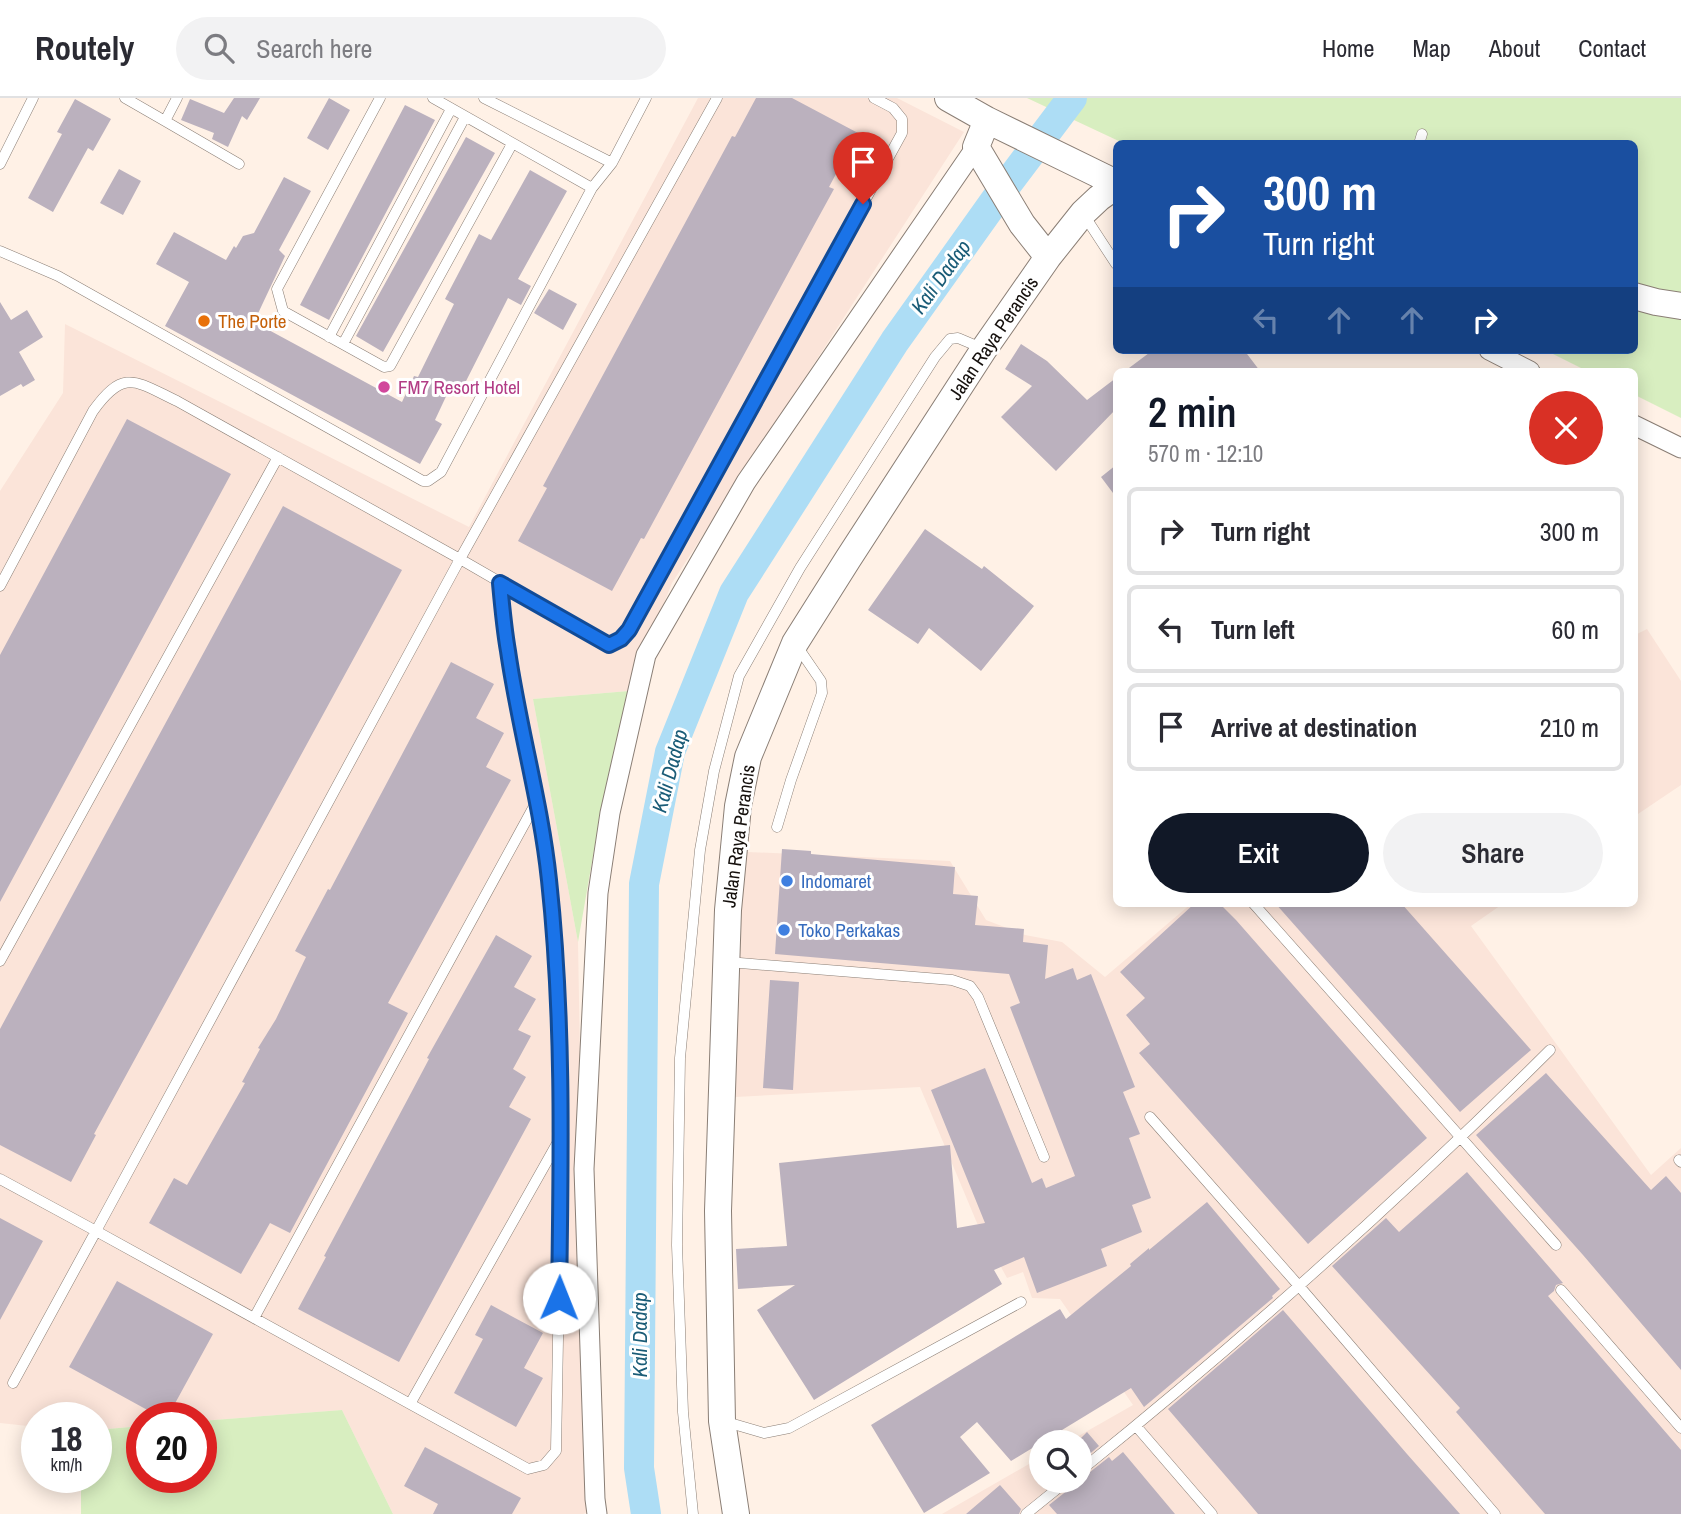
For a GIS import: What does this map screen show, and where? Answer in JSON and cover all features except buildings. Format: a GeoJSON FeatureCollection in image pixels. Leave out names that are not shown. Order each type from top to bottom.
{"type":"FeatureCollection","features":[{"type":"Feature","properties":{"kind":"street","name":"Jalan Raya Perancis"},"geometry":{"type":"LineString","coordinates":[[948,98],[1113,183]]}},
{"type":"Feature","properties":{"kind":"street"},"geometry":{"type":"LineString","coordinates":[[597,1514],[584,1169],[598,893],[610,813],[646,655],[746,482],[982,157],[987,120]]}},
{"type":"Feature","properties":{"kind":"street"},"geometry":{"type":"LineString","coordinates":[[982,157],[1022,224],[1048,257]]}},
{"type":"Feature","properties":{"kind":"street","name":"Jalan Raya Perancis"},"geometry":{"type":"LineString","coordinates":[[736,1514],[722,1421],[718,1211],[725,961],[738,806],[748,757],[795,643],[984,349],[1048,257],[1083,213],[1113,187]]}},
{"type":"Feature","properties":{"kind":"street"},"geometry":{"type":"LineString","coordinates":[[1638,297],[1681,306]]}},
{"type":"Feature","properties":{"kind":"street"},"geometry":{"type":"LineString","coordinates":[[1497,354],[1524,368]]}},
{"type":"Feature","properties":{"kind":"street"},"geometry":{"type":"LineString","coordinates":[[1638,427],[1681,449]]}},
{"type":"Feature","properties":{"kind":"lane"},"geometry":{"type":"LineString","coordinates":[[24,98],[26,112]]}},
{"type":"Feature","properties":{"kind":"lane"},"geometry":{"type":"LineString","coordinates":[[0,164],[33,98]]}},
{"type":"Feature","properties":{"kind":"lane"},"geometry":{"type":"LineString","coordinates":[[125,98],[239,164]]}},
{"type":"Feature","properties":{"kind":"lane"},"geometry":{"type":"LineString","coordinates":[[165,121],[177,98]]}},
{"type":"Feature","properties":{"kind":"lane"},"geometry":{"type":"LineString","coordinates":[[380,98],[277,289],[283,311],[384,367],[390,366],[512,144]]}},
{"type":"Feature","properties":{"kind":"lane"},"geometry":{"type":"LineString","coordinates":[[433,98],[592,188]]}},
{"type":"Feature","properties":{"kind":"lane"},"geometry":{"type":"LineString","coordinates":[[485,98],[611,163]]}},
{"type":"Feature","properties":{"kind":"lane"},"geometry":{"type":"LineString","coordinates":[[0,251],[69,282],[423,481],[428,481],[441,472],[592,188],[611,163],[646,98]]}},
{"type":"Feature","properties":{"kind":"lane"},"geometry":{"type":"LineString","coordinates":[[13,1383],[460,559],[716,98]]}},
{"type":"Feature","properties":{"kind":"lane"},"geometry":{"type":"LineString","coordinates":[[0,586],[93,411],[104,396],[120,383],[134,381],[177,401],[278,457],[609,645],[621,639],[629,630],[902,133],[902,119],[893,108],[874,98]]}},
{"type":"Feature","properties":{"kind":"lane"},"geometry":{"type":"LineString","coordinates":[[329,337],[451,109]]}},
{"type":"Feature","properties":{"kind":"lane"},"geometry":{"type":"LineString","coordinates":[[343,344],[465,117]]}},
{"type":"Feature","properties":{"kind":"lane"},"geometry":{"type":"LineString","coordinates":[[1083,213],[1113,259]]}},
{"type":"Feature","properties":{"kind":"lane"},"geometry":{"type":"LineString","coordinates":[[693,1514],[683,1412],[678,1259],[680,1058],[700,850],[714,771],[739,677],[800,568],[942,345],[950,339],[958,338],[984,349]]}},
{"type":"Feature","properties":{"kind":"lane"},"geometry":{"type":"LineString","coordinates":[[0,961],[278,457]]}},
{"type":"Feature","properties":{"kind":"lane"},"geometry":{"type":"LineString","coordinates":[[0,1179],[528,1469],[544,1465],[556,1451],[560,1139],[549,881],[538,799],[508,653],[500,583]]}},
{"type":"Feature","properties":{"kind":"lane"},"geometry":{"type":"LineString","coordinates":[[777,827],[822,692],[821,681],[795,643]]}},
{"type":"Feature","properties":{"kind":"lane"},"geometry":{"type":"LineString","coordinates":[[254,1318],[538,799]]}},
{"type":"Feature","properties":{"kind":"lane"},"geometry":{"type":"LineString","coordinates":[[1257,907],[1556,1245]]}},
{"type":"Feature","properties":{"kind":"lane"},"geometry":{"type":"LineString","coordinates":[[725,961],[952,980],[970,986],[978,997],[1044,1157]]}},
{"type":"Feature","properties":{"kind":"lane"},"geometry":{"type":"LineString","coordinates":[[1092,1461],[1299,1286],[1462,1137],[1550,1050]]}},
{"type":"Feature","properties":{"kind":"lane"},"geometry":{"type":"LineString","coordinates":[[1150,1117],[1495,1514]]}},
{"type":"Feature","properties":{"kind":"lane"},"geometry":{"type":"LineString","coordinates":[[410,1404],[560,1139]]}},
{"type":"Feature","properties":{"kind":"lane"},"geometry":{"type":"LineString","coordinates":[[1560,1290],[1681,1428]]}},
{"type":"Feature","properties":{"kind":"lane"},"geometry":{"type":"LineString","coordinates":[[722,1421],[764,1433],[789,1428],[1021,1302]]}},
{"type":"Feature","properties":{"kind":"lane"},"geometry":{"type":"LineString","coordinates":[[1136,1426],[1212,1514]]}},
{"type":"Feature","properties":{"kind":"lane"},"geometry":{"type":"LineString","coordinates":[[1026,1514],[1052,1493]]}},
{"type":"Feature","properties":{"kind":"shaded area"},"geometry":{"type":"Polygon","coordinates":[[[698,98],[897,98],[964,132],[672,583],[629,691],[533,699],[578,942],[588,1512],[393,1514],[342,1410],[217,1420],[217,1402],[126,1402],[126,1427],[112,1429],[112,1402],[21,1402],[21,1425],[0,1423],[0,491],[63,393],[65,324],[469,527],[698,98]]]}},
{"type":"Feature","properties":{"kind":"shaded area"},"geometry":{"type":"Polygon","coordinates":[[[1647,629],[1681,681],[1681,785],[1638,814],[1638,634],[1647,629]]]}},
{"type":"Feature","properties":{"kind":"shaded area"},"geometry":{"type":"Polygon","coordinates":[[[726,851],[950,861],[986,920],[1025,935],[1062,942],[1105,977],[1187,907],[1498,907],[1471,926],[1651,1175],[1681,1148],[1681,1514],[942,1514],[1029,1464],[1029,1493],[1092,1493],[1092,1430],[1089,1430],[1133,1405],[1060,1299],[1032,1298],[1023,1272],[1007,1278],[977,1223],[920,1087],[716,1098],[726,851]]]}},
{"type":"Feature","properties":{"kind":"green space"},"geometry":{"type":"Polygon","coordinates":[[[1027,98],[1681,98],[1681,418],[1638,396],[1638,368],[1581,368],[1553,354],[1638,354],[1638,140],[1117,140],[1027,98]]]}},
{"type":"Feature","properties":{"kind":"green space"},"geometry":{"type":"Polygon","coordinates":[[[629,691],[600,816],[578,942],[533,699],[629,691]]]}},
{"type":"Feature","properties":{"kind":"green space"},"geometry":{"type":"Polygon","coordinates":[[[342,1410],[393,1514],[81,1514],[81,1493],[112,1493],[112,1429],[126,1427],[126,1493],[217,1493],[217,1420],[342,1410]]]}},
{"type":"Feature","properties":{"kind":"waterway","name":"Kali Dadap"},"geometry":{"type":"LineString","coordinates":[[646,1514],[639,1468],[644,884],[670,752],[734,593],[895,341],[1072,98]]}},
{"type":"Feature","properties":{"kind":"place","name":"The Porte"},"geometry":{"type":"Point","coordinates":[204,321]}},
{"type":"Feature","properties":{"kind":"place","name":"FM7 Resort Hotel"},"geometry":{"type":"Point","coordinates":[384,387]}},
{"type":"Feature","properties":{"kind":"place","name":"Indomaret"},"geometry":{"type":"Point","coordinates":[787,881]}},
{"type":"Feature","properties":{"kind":"place","name":"Toko Perkakas"},"geometry":{"type":"Point","coordinates":[784,930]}},
{"type":"Feature","properties":{"kind":"route"},"geometry":{"type":"LineString","coordinates":[[559,1298],[561,1171],[556,989],[549,881],[538,799],[508,653],[500,583],[609,645],[621,639],[629,630],[863,204]]}}]}
